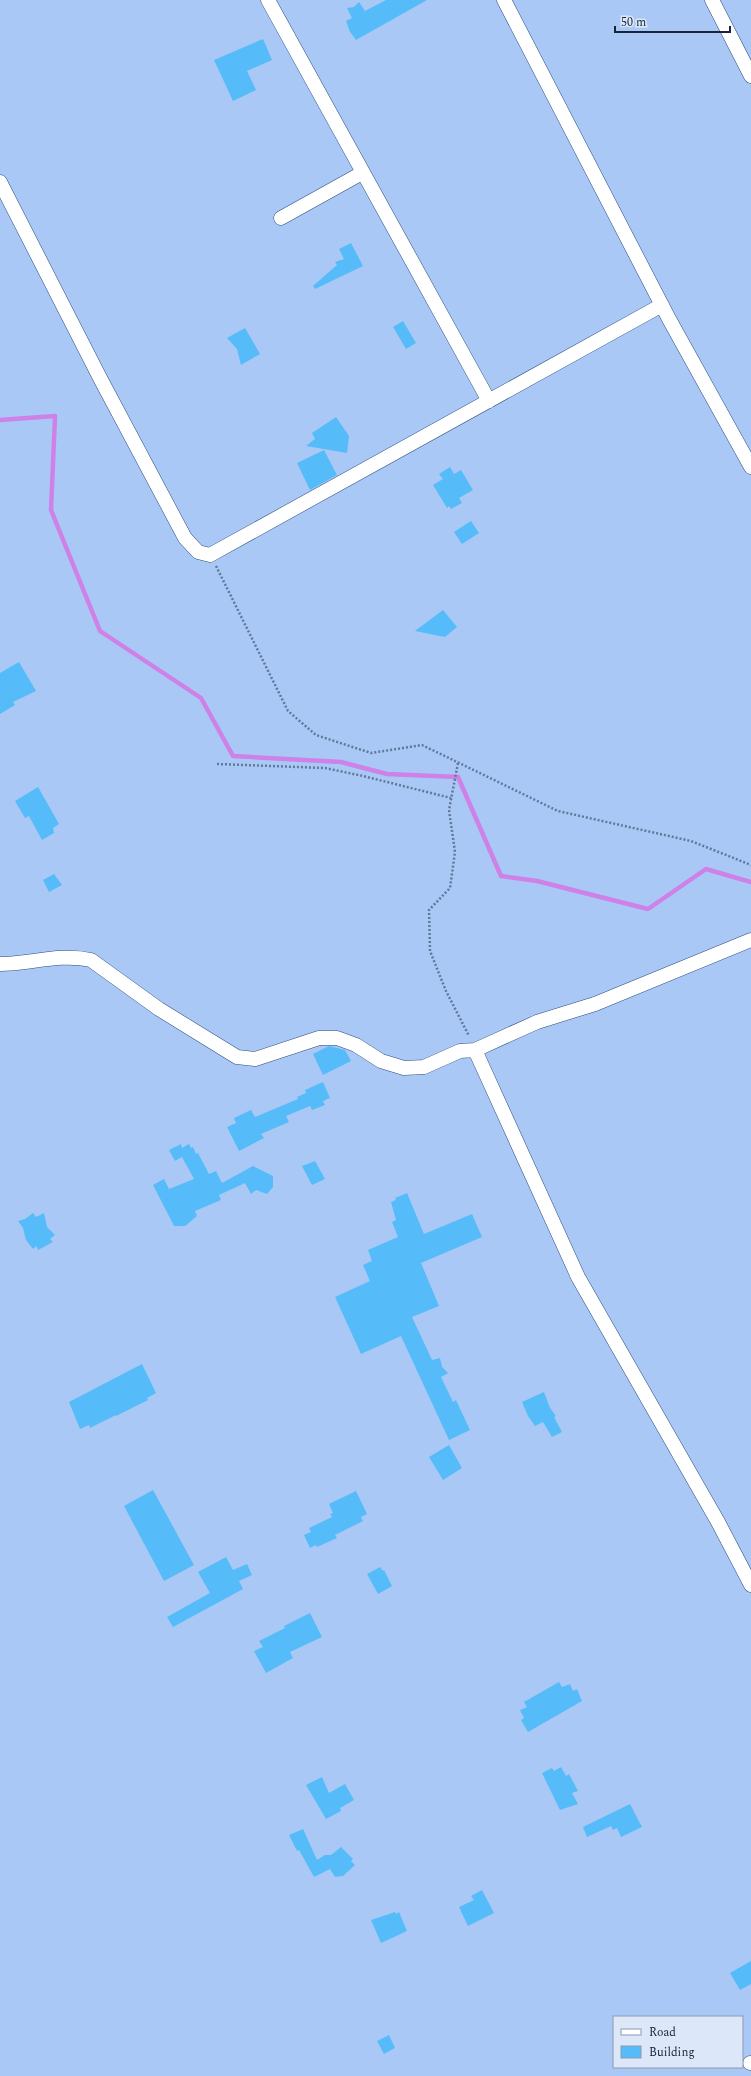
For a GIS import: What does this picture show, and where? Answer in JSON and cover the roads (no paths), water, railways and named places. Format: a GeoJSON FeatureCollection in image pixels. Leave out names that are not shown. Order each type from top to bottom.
{"type":"FeatureCollection","features":[{"type":"Feature","properties":{"kind":"street"},"geometry":{"type":"LineString","coordinates":[[268,0],[489,401]]}},
{"type":"Feature","properties":{"kind":"street"},"geometry":{"type":"LineString","coordinates":[[504,0],[662,305],[751,467]]}},
{"type":"Feature","properties":{"kind":"street"},"geometry":{"type":"LineString","coordinates":[[712,0],[751,76]]}},
{"type":"Feature","properties":{"kind":"street"},"geometry":{"type":"LineString","coordinates":[[281,218],[362,173]]}},
{"type":"Feature","properties":{"kind":"street"},"geometry":{"type":"LineString","coordinates":[[0,182],[184,538],[198,552],[210,555],[662,305]]}},
{"type":"Feature","properties":{"kind":"street"},"geometry":{"type":"LineString","coordinates":[[0,964],[59,957],[91,960],[159,1010],[215,1045],[237,1056],[255,1059],[319,1038],[337,1038],[356,1045],[381,1061],[404,1068],[424,1068],[460,1051],[476,1050],[537,1022],[596,1004],[751,940]]}},
{"type":"Feature","properties":{"kind":"street"},"geometry":{"type":"LineString","coordinates":[[476,1050],[478,1059],[578,1276],[714,1516],[751,1585]]}},
{"type":"Feature","properties":{"kind":"waterway"},"geometry":{"type":"LineString","coordinates":[[0,420],[55,416],[51,510],[100,631],[201,698],[233,756],[341,762],[387,774],[458,777],[501,876],[537,881],[648,909],[706,869],[751,882]]}}]}
